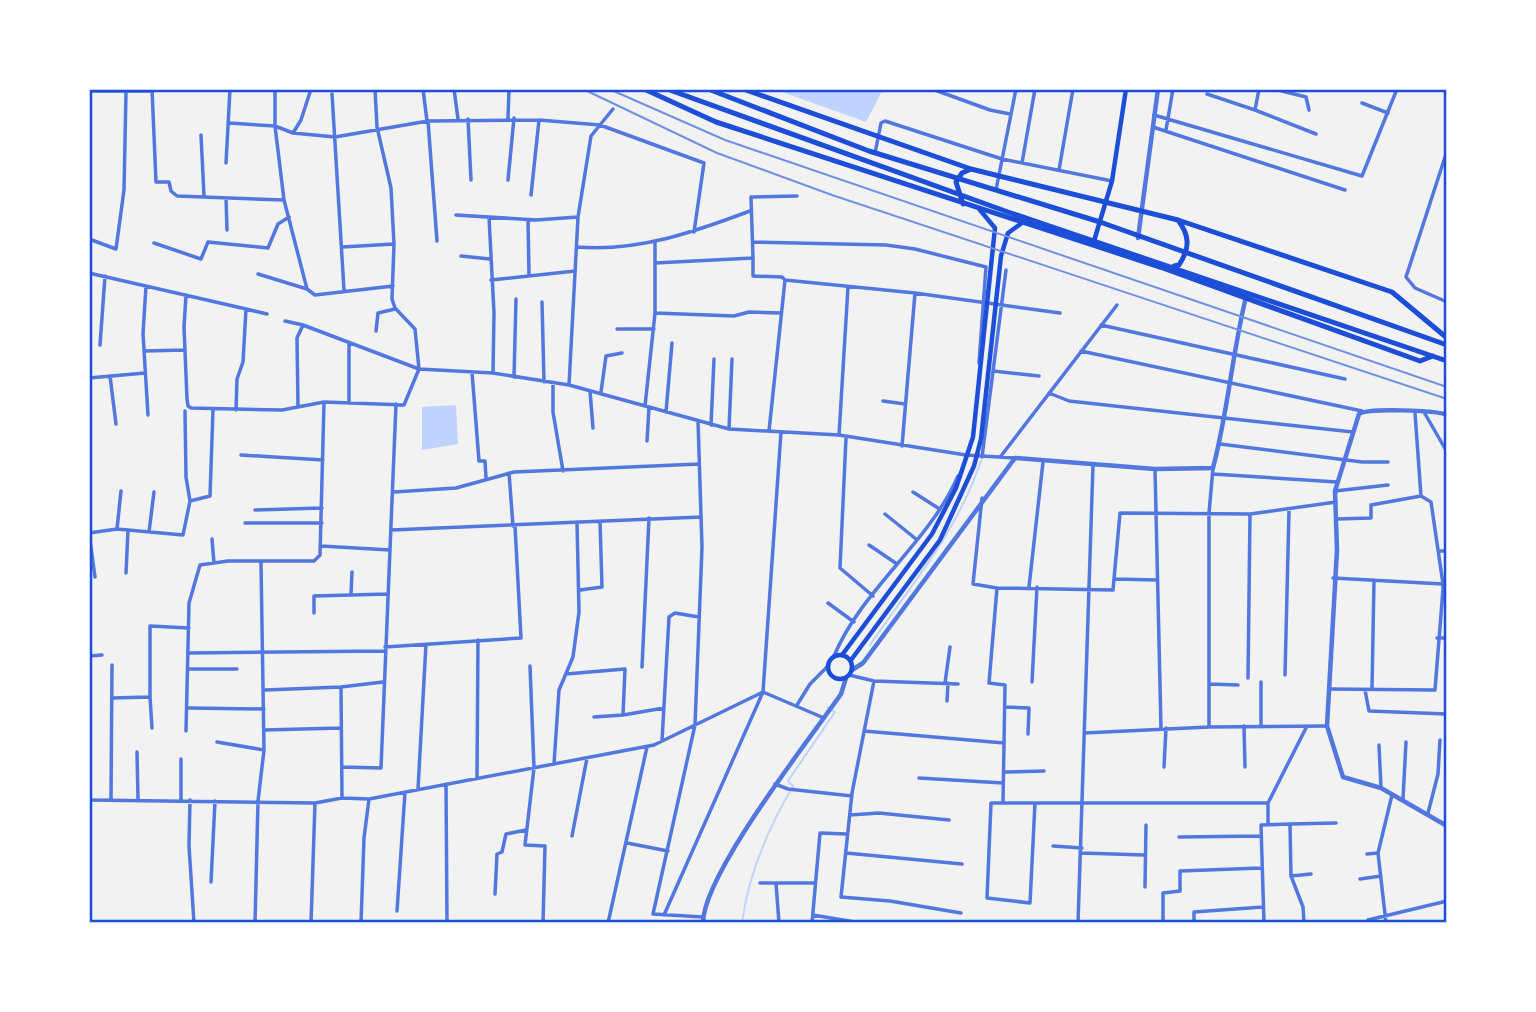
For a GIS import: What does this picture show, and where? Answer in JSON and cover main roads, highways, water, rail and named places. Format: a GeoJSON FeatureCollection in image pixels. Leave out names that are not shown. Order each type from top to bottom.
{"type":"FeatureCollection","features":[{"type":"Feature","properties":{"kind":"highway"},"geometry":{"type":"LineString","coordinates":[[644,89],[716,122],[1160,267],[1420,361],[1433,356]]}},
{"type":"Feature","properties":{"kind":"highway"},"geometry":{"type":"LineString","coordinates":[[667,89],[1094,241],[1447,361]]}},
{"type":"Feature","properties":{"kind":"highway"},"geometry":{"type":"LineString","coordinates":[[708,89],[876,153],[1100,222],[1138,238],[1447,345]]}},
{"type":"Feature","properties":{"kind":"highway"},"geometry":{"type":"LineString","coordinates":[[743,89],[971,169],[1178,220],[1392,292],[1447,338]]}},
{"type":"Feature","properties":{"kind":"highway"},"geometry":{"type":"LineString","coordinates":[[963,204],[956,182],[962,173],[971,169]]}},
{"type":"Feature","properties":{"kind":"highway"},"geometry":{"type":"LineString","coordinates":[[1160,267],[1179,265],[1188,252],[1187,232],[1178,220]]}},
{"type":"Feature","properties":{"kind":"main road"},"geometry":{"type":"LineString","coordinates":[[1094,241],[1112,181],[1126,89]]}},
{"type":"Feature","properties":{"kind":"main road"},"geometry":{"type":"LineString","coordinates":[[842,655],[916,557],[946,511],[972,437],[995,228],[979,209]]}},
{"type":"Feature","properties":{"kind":"main road"},"geometry":{"type":"LineString","coordinates":[[850,660],[842,655],[834,656],[828,666],[834,678],[849,675],[850,660],[924,562],[953,516],[974,466],[982,426],[1001,257],[1008,233],[1022,223]]}},
{"type":"Feature","properties":{"kind":"water"},"geometry":{"type":"Polygon","coordinates":[[[774,89],[883,89],[866,122],[774,89]]]}},
{"type":"Feature","properties":{"kind":"water"},"geometry":{"type":"Polygon","coordinates":[[[456,405],[458,444],[422,450],[422,407],[456,405]]]}},
{"type":"Feature","properties":{"kind":"waterway"},"geometry":{"type":"LineString","coordinates":[[870,645],[946,535],[981,461]]}},
{"type":"Feature","properties":{"kind":"waterway"},"geometry":{"type":"LineString","coordinates":[[742,923],[749,887],[761,852],[793,786],[788,781],[835,712],[827,707]]}},
{"type":"Feature","properties":{"kind":"railway"},"geometry":{"type":"LineString","coordinates":[[583,89],[717,153],[832,195],[1447,399]]}},
{"type":"Feature","properties":{"kind":"railway"},"geometry":{"type":"LineString","coordinates":[[609,89],[725,140],[1447,387]]}}]}
